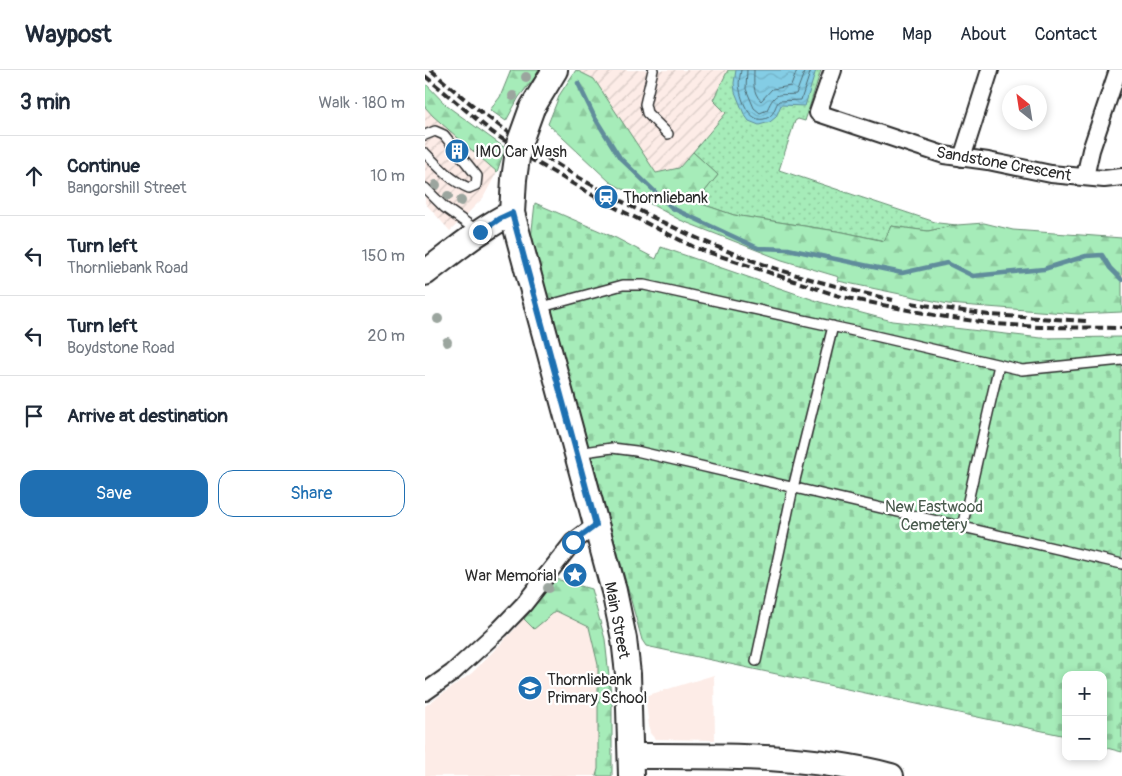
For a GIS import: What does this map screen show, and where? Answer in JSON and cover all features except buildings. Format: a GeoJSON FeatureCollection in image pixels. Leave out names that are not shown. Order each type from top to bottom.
{"type":"FeatureCollection","features":[{"type":"Feature","properties":{"kind":"main road","name":"Main Street"},"geometry":{"type":"LineString","coordinates":[[555,70],[532,108],[519,144],[512,213],[614,591],[625,649],[631,766]]}},
{"type":"Feature","properties":{"kind":"main road"},"geometry":{"type":"LineString","coordinates":[[425,274],[480,232],[512,213]]}},
{"type":"Feature","properties":{"kind":"main road"},"geometry":{"type":"LineString","coordinates":[[631,766],[742,758],[802,761],[891,776]]}},
{"type":"Feature","properties":{"kind":"street","name":"Sandstone Crescent"},"geometry":{"type":"LineString","coordinates":[[833,70],[818,114],[944,155],[988,161],[1051,174],[1104,179],[1122,177]]}},
{"type":"Feature","properties":{"kind":"street"},"geometry":{"type":"LineString","coordinates":[[961,158],[990,70]]}},
{"type":"Feature","properties":{"kind":"street"},"geometry":{"type":"LineString","coordinates":[[1085,178],[1091,150],[1118,70]]}},
{"type":"Feature","properties":{"kind":"street"},"geometry":{"type":"LineString","coordinates":[[425,692],[452,673],[500,629],[524,604],[573,542],[596,525]]}},
{"type":"Feature","properties":{"kind":"lane"},"geometry":{"type":"LineString","coordinates":[[653,70],[645,104],[647,113],[668,134]]}},
{"type":"Feature","properties":{"kind":"lane"},"geometry":{"type":"LineString","coordinates":[[425,135],[435,131],[443,135],[477,176],[476,186],[469,188],[457,183],[444,173],[425,153]]}},
{"type":"Feature","properties":{"kind":"lane"},"geometry":{"type":"LineString","coordinates":[[425,188],[444,207],[480,232]]}},
{"type":"Feature","properties":{"kind":"lane"},"geometry":{"type":"LineString","coordinates":[[538,308],[623,285],[644,285],[1023,370],[1122,360]]}},
{"type":"Feature","properties":{"kind":"lane"},"geometry":{"type":"LineString","coordinates":[[756,662],[793,488],[833,326]]}},
{"type":"Feature","properties":{"kind":"lane"},"geometry":{"type":"LineString","coordinates":[[962,527],[999,365]]}},
{"type":"Feature","properties":{"kind":"lane"},"geometry":{"type":"LineString","coordinates":[[576,453],[612,448],[636,451],[1122,564]]}},
{"type":"Feature","properties":{"kind":"shaded area"},"geometry":{"type":"Polygon","coordinates":[[[576,70],[728,70],[713,100],[726,113],[679,168],[656,173],[594,79],[576,70]]]}},
{"type":"Feature","properties":{"kind":"shaded area"},"geometry":{"type":"Polygon","coordinates":[[[425,107],[497,172],[483,198],[450,231],[425,203],[425,107]]]}},
{"type":"Feature","properties":{"kind":"shaded area","name":"Thornliebank Primary School"},"geometry":{"type":"Polygon","coordinates":[[[556,579],[591,589],[605,639],[612,704],[612,776],[425,776],[425,706],[472,673],[514,630],[556,579]]]}},
{"type":"Feature","properties":{"kind":"shaded area"},"geometry":{"type":"Polygon","coordinates":[[[714,675],[715,740],[655,739],[650,733],[645,696],[714,675]]]}},
{"type":"Feature","properties":{"kind":"green space"},"geometry":{"type":"Polygon","coordinates":[[[511,70],[541,70],[519,97],[506,121],[490,110],[500,97],[511,70]]]}},
{"type":"Feature","properties":{"kind":"green space"},"geometry":{"type":"Polygon","coordinates":[[[576,70],[594,79],[656,173],[679,168],[693,152],[718,175],[696,202],[734,215],[843,232],[884,241],[891,226],[928,231],[957,225],[984,223],[1013,230],[1122,238],[1122,312],[1078,314],[948,304],[838,281],[839,277],[782,260],[680,220],[610,182],[548,124],[560,94],[576,70]]]}},
{"type":"Feature","properties":{"kind":"green space"},"geometry":{"type":"Polygon","coordinates":[[[728,70],[821,70],[805,121],[798,119],[795,121],[779,170],[938,223],[957,225],[928,231],[891,226],[885,241],[843,232],[734,215],[696,202],[718,175],[693,152],[726,113],[713,100],[728,70]]]}},
{"type":"Feature","properties":{"kind":"green space"},"geometry":{"type":"Polygon","coordinates":[[[425,83],[447,106],[505,148],[497,172],[425,107],[425,83]]]}},
{"type":"Feature","properties":{"kind":"green space","name":"New Eastwood Cemetery"},"geometry":{"type":"Polygon","coordinates":[[[535,203],[616,238],[656,259],[661,247],[820,302],[892,321],[1041,338],[1122,337],[1122,752],[1107,748],[1107,671],[1062,671],[1062,735],[646,646],[642,640],[531,239],[535,203]]]}},
{"type":"Feature","properties":{"kind":"green space"},"geometry":{"type":"Polygon","coordinates":[[[556,579],[591,589],[605,639],[612,704],[612,776],[596,776],[598,769],[598,665],[589,627],[556,611],[534,629],[524,619],[556,579]]]}},
{"type":"Feature","properties":{"kind":"water"},"geometry":{"type":"Polygon","coordinates":[[[736,70],[816,70],[805,106],[781,105],[776,117],[770,122],[759,125],[749,121],[744,114],[735,92],[736,70]]]}},
{"type":"Feature","properties":{"kind":"waterway"},"geometry":{"type":"LineString","coordinates":[[578,83],[595,118],[620,158],[672,208],[758,248],[788,249],[902,273],[947,263],[973,276],[1044,269],[1086,256],[1102,255],[1110,268],[1122,280]]}},
{"type":"Feature","properties":{"kind":"railway"},"geometry":{"type":"LineString","coordinates":[[431,70],[492,120],[558,165],[663,222],[722,249],[770,267],[893,300]]}},
{"type":"Feature","properties":{"kind":"railway"},"geometry":{"type":"LineString","coordinates":[[425,76],[492,132],[534,161],[608,204],[696,248],[842,297],[939,316],[995,324],[1040,327],[1122,328]]}},
{"type":"Feature","properties":{"kind":"railway"},"geometry":{"type":"LineString","coordinates":[[911,303],[989,315],[1087,321]]}},
{"type":"Feature","properties":{"kind":"place","name":"IMO Car Wash"},"geometry":{"type":"Point","coordinates":[457,151]}},
{"type":"Feature","properties":{"kind":"place","name":"Thornliebank"},"geometry":{"type":"Point","coordinates":[606,197]}},
{"type":"Feature","properties":{"kind":"place","name":"War Memorial"},"geometry":{"type":"Point","coordinates":[575,575]}},
{"type":"Feature","properties":{"kind":"place","name":"Thornliebank Primary School"},"geometry":{"type":"Point","coordinates":[530,688]}},
{"type":"Feature","properties":{"kind":"route"},"geometry":{"type":"LineString","coordinates":[[480,232],[512,213],[596,525],[573,542]]}}]}
